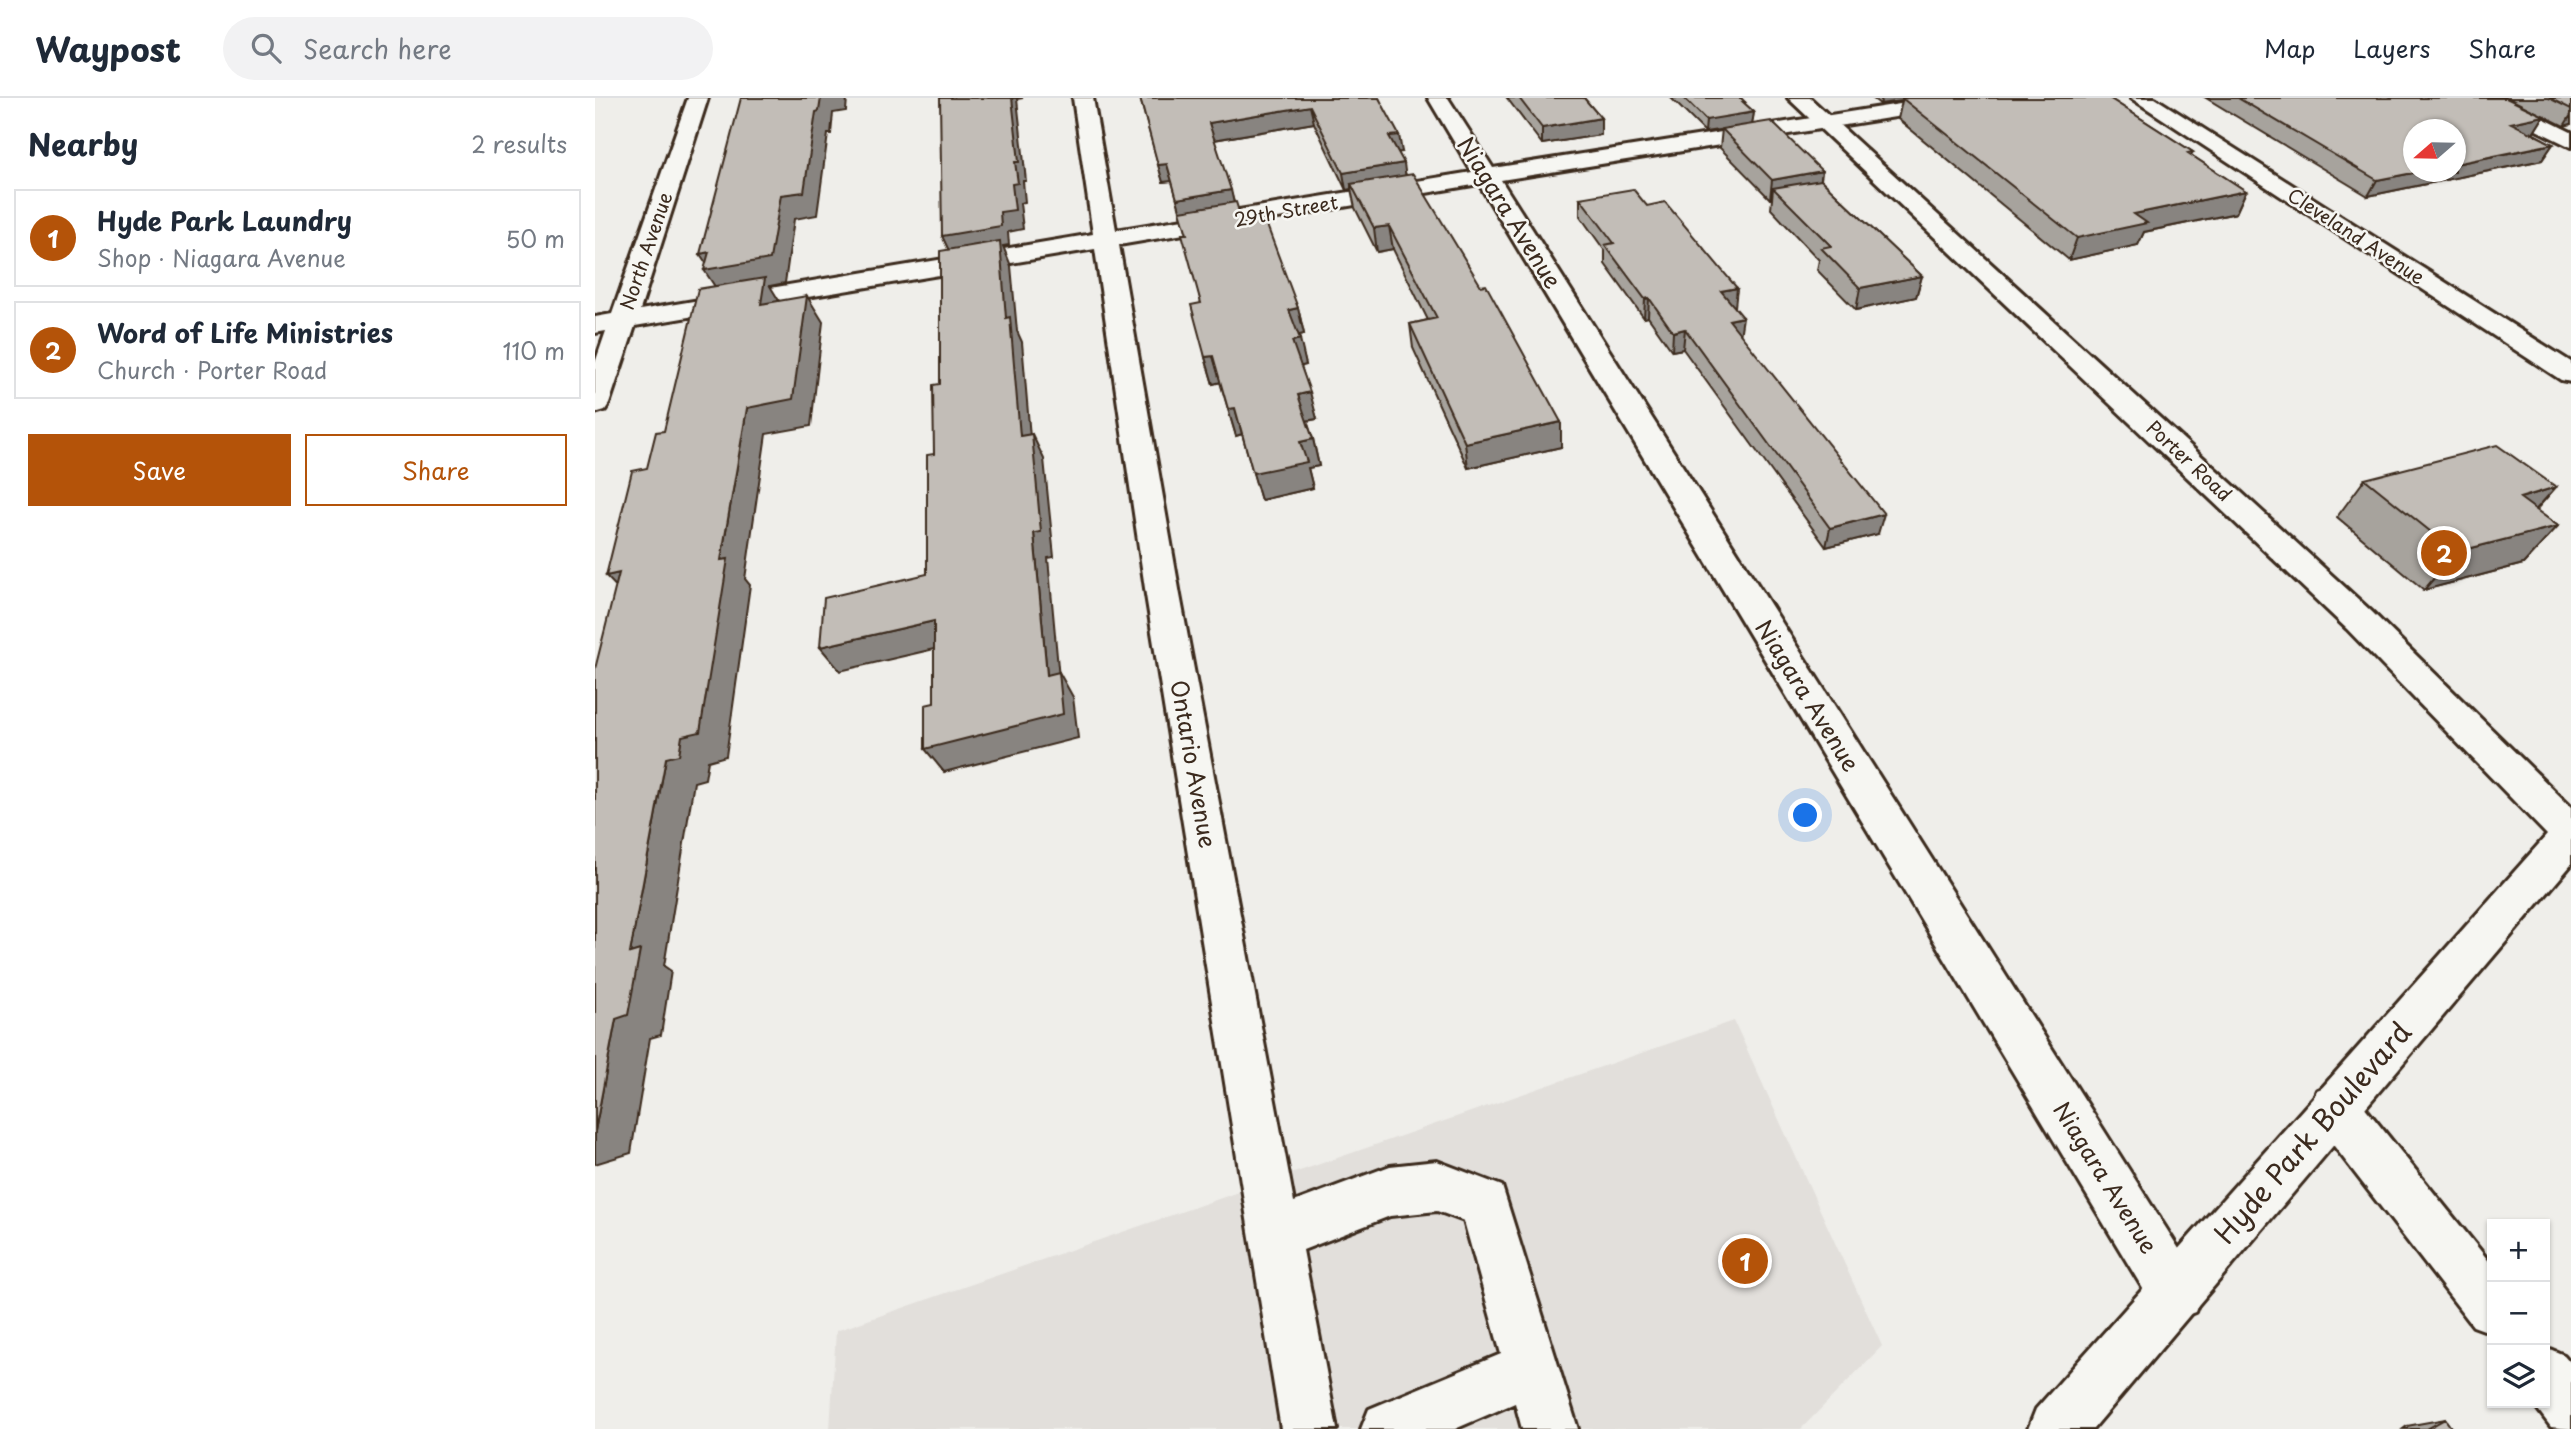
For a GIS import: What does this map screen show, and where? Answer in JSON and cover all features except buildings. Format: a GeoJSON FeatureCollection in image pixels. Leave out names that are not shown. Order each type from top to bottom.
{"type":"FeatureCollection","features":[{"type":"Feature","properties":{"kind":"street","name":"North Avenue"},"geometry":{"type":"LineString","coordinates":[[595,404],[698,98]]}},
{"type":"Feature","properties":{"kind":"street","name":"Ontario Avenue"},"geometry":{"type":"LineString","coordinates":[[1083,98],[1165,609],[1309,1429]]}},
{"type":"Feature","properties":{"kind":"street","name":"Niagara Avenue"},"geometry":{"type":"LineString","coordinates":[[1438,98],[2176,1293]]}},
{"type":"Feature","properties":{"kind":"street","name":"Porter Road"},"geometry":{"type":"LineString","coordinates":[[1798,98],[2359,620],[2571,835]]}},
{"type":"Feature","properties":{"kind":"street","name":"29th Street"},"geometry":{"type":"LineString","coordinates":[[595,325],[1486,176],[1977,98]]}},
{"type":"Feature","properties":{"kind":"street","name":"Cleveland Avenue"},"geometry":{"type":"LineString","coordinates":[[2141,98],[2571,374]]}},
{"type":"Feature","properties":{"kind":"street"},"geometry":{"type":"LineString","coordinates":[[2486,98],[2571,140]]}},
{"type":"Feature","properties":{"kind":"street","name":"Hyde Park Boulevard"},"geometry":{"type":"LineString","coordinates":[[2056,1429],[2571,835]]}},
{"type":"Feature","properties":{"kind":"street"},"geometry":{"type":"LineString","coordinates":[[2335,1107],[2487,1301]]}},
{"type":"Feature","properties":{"kind":"street"},"geometry":{"type":"LineString","coordinates":[[1275,1235],[1390,1191],[1437,1186],[1484,1204],[1550,1429]]}},
{"type":"Feature","properties":{"kind":"street"},"geometry":{"type":"LineString","coordinates":[[1389,1429],[1532,1368]]}},
{"type":"Feature","properties":{"kind":"street"},"geometry":{"type":"LineString","coordinates":[[2550,1381],[2571,1408]]}},
{"type":"Feature","properties":{"kind":"shaded area"},"geometry":{"type":"Polygon","coordinates":[[[1734,1021],[1882,1346],[1801,1429],[830,1429],[836,1331],[1734,1021]]]}},
{"type":"Feature","properties":{"kind":"place","name":"Word of Life Ministries"},"geometry":{"type":"Point","coordinates":[2444,553]}},
{"type":"Feature","properties":{"kind":"place","name":"Hyde Park Laundry"},"geometry":{"type":"Point","coordinates":[1745,1261]}}]}
